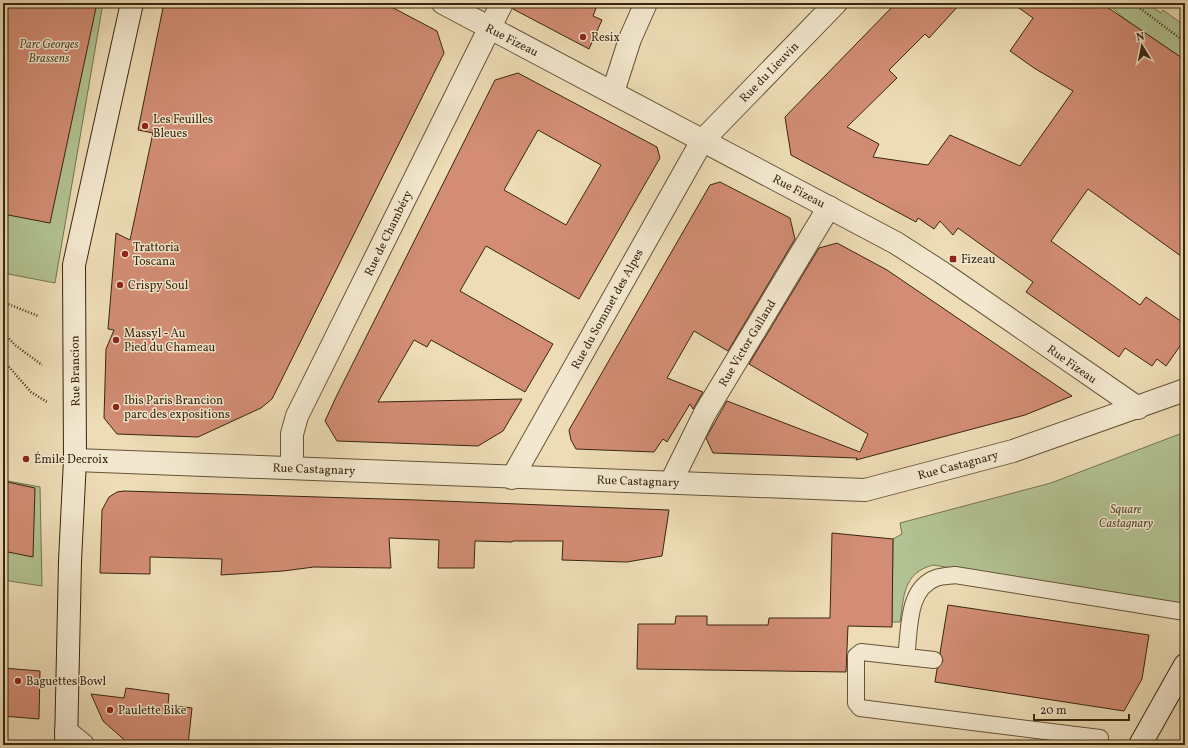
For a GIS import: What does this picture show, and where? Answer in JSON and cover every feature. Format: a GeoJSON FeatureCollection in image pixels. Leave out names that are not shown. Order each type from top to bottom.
{"type":"FeatureCollection","features":[{"type":"Feature","properties":{"kind":"street","name":"Rue Brancion"},"geometry":{"type":"LineString","coordinates":[[66,738],[70,561],[75,460],[74,265],[132,3]]}},
{"type":"Feature","properties":{"kind":"street","name":"Rue Fizeau"},"geometry":{"type":"LineString","coordinates":[[443,3],[896,243],[935,268],[1138,408]]}},
{"type":"Feature","properties":{"kind":"street","name":"Rue de Chambéry"},"geometry":{"type":"LineString","coordinates":[[292,468],[292,434],[297,416],[502,3]]}},
{"type":"Feature","properties":{"kind":"street"},"geometry":{"type":"LineString","coordinates":[[613,92],[630,39],[646,3]]}},
{"type":"Feature","properties":{"kind":"street","name":"Rue du Lieuvin"},"geometry":{"type":"LineString","coordinates":[[702,141],[836,3]]}},
{"type":"Feature","properties":{"kind":"street","name":"Rue du Sommet des Alpes"},"geometry":{"type":"LineString","coordinates":[[512,478],[702,141]]}},
{"type":"Feature","properties":{"kind":"street","name":"Rue Victor Galland"},"geometry":{"type":"LineString","coordinates":[[671,482],[705,413],[829,207]]}},
{"type":"Feature","properties":{"kind":"street","name":"Rue Castagnary"},"geometry":{"type":"LineString","coordinates":[[75,460],[512,478],[671,482],[865,490],[1013,451],[1138,408],[1185,390]]}},
{"type":"Feature","properties":{"kind":"street"},"geometry":{"type":"LineString","coordinates":[[1140,745],[1185,665]]}},
{"type":"Feature","properties":{"kind":"street"},"geometry":{"type":"LineString","coordinates":[[66,738],[83,745]]}},
{"type":"Feature","properties":{"kind":"lane"},"geometry":{"type":"LineString","coordinates":[[906,657],[914,599],[921,587],[936,578],[955,575],[1185,612]]}},
{"type":"Feature","properties":{"kind":"lane"},"geometry":{"type":"LineString","coordinates":[[934,660],[861,652],[856,656],[856,703],[860,708],[1100,738]]}},
{"type":"Feature","properties":{"kind":"path"},"geometry":{"type":"LineString","coordinates":[[1133,3],[1185,42]]}},
{"type":"Feature","properties":{"kind":"path"},"geometry":{"type":"LineString","coordinates":[[3,302],[38,316]]}},
{"type":"Feature","properties":{"kind":"path"},"geometry":{"type":"LineString","coordinates":[[3,332],[15,345],[42,365]]}},
{"type":"Feature","properties":{"kind":"path"},"geometry":{"type":"LineString","coordinates":[[3,360],[31,392],[49,403]]}},
{"type":"Feature","properties":{"kind":"green space","name":"Parc Georges Brassens"},"geometry":{"type":"Polygon","coordinates":[[[3,3],[103,3],[55,283],[3,273],[3,3]]]}},
{"type":"Feature","properties":{"kind":"green space"},"geometry":{"type":"Polygon","coordinates":[[[1107,3],[1147,3],[1161,13],[1163,10],[1181,23],[1185,18],[1185,60],[1125,19],[1107,3]]]}},
{"type":"Feature","properties":{"kind":"green space","name":"Square Castagnary"},"geometry":{"type":"Polygon","coordinates":[[[1185,432],[1184,606],[933,565],[923,569],[910,580],[904,595],[900,622],[892,622],[893,539],[902,534],[900,523],[1051,483],[1185,432]]]}},
{"type":"Feature","properties":{"kind":"green space"},"geometry":{"type":"Polygon","coordinates":[[[3,480],[40,487],[42,586],[3,580],[3,480]]]}},
{"type":"Feature","properties":{"kind":"building","name":"Parc Georges Brassens"},"geometry":{"type":"Polygon","coordinates":[[[3,3],[97,3],[50,223],[3,214],[3,3]]]}},
{"type":"Feature","properties":{"kind":"building"},"geometry":{"type":"Polygon","coordinates":[[[164,3],[384,3],[437,31],[444,53],[272,399],[261,408],[198,437],[117,434],[104,418],[106,349],[114,330],[108,329],[116,233],[130,240],[153,133],[138,130],[164,3]]]}},
{"type":"Feature","properties":{"kind":"building"},"geometry":{"type":"Polygon","coordinates":[[[514,3],[598,3],[593,16],[602,20],[589,49],[513,9],[514,3]]]}},
{"type":"Feature","properties":{"kind":"building"},"geometry":{"type":"Polygon","coordinates":[[[896,3],[961,3],[929,38],[925,34],[889,70],[897,78],[847,127],[879,144],[873,157],[928,165],[950,135],[1020,166],[1073,91],[1034,68],[1010,51],[1033,18],[1012,3],[1101,3],[1185,60],[1185,259],[1088,189],[1051,241],[1140,305],[1146,297],[1185,324],[1185,339],[1166,366],[1157,359],[1152,366],[1125,348],[1119,357],[1026,292],[1033,282],[958,228],[953,235],[940,221],[934,229],[918,218],[916,222],[791,155],[785,117],[896,3]]]}},
{"type":"Feature","properties":{"kind":"building"},"geometry":{"type":"Polygon","coordinates":[[[518,73],[657,147],[660,158],[579,299],[486,246],[460,291],[553,344],[525,392],[431,340],[427,347],[414,340],[378,402],[522,399],[503,431],[478,446],[337,441],[325,421],[495,80],[518,73]],[[538,130],[504,190],[566,225],[601,165],[538,130]]]}},
{"type":"Feature","properties":{"kind":"building"},"geometry":{"type":"Polygon","coordinates":[[[720,182],[790,218],[795,239],[728,351],[694,331],[667,378],[703,392],[693,409],[690,404],[667,442],[663,439],[654,452],[576,449],[571,440],[569,430],[710,185],[720,182]]]}},
{"type":"Feature","properties":{"kind":"building"},"geometry":{"type":"Polygon","coordinates":[[[837,243],[887,270],[1072,396],[1025,415],[856,460],[857,458],[713,453],[706,438],[727,401],[860,452],[868,434],[749,364],[819,248],[837,243]]]}},
{"type":"Feature","properties":{"kind":"building"},"geometry":{"type":"Polygon","coordinates":[[[3,481],[35,488],[33,557],[3,551],[3,481]]]}},
{"type":"Feature","properties":{"kind":"building"},"geometry":{"type":"Polygon","coordinates":[[[117,492],[417,500],[669,510],[662,556],[627,562],[562,560],[563,541],[475,541],[474,568],[438,568],[439,540],[389,538],[391,568],[314,567],[283,571],[221,575],[222,559],[150,557],[150,574],[100,573],[102,510],[109,497],[117,492]]]}},
{"type":"Feature","properties":{"kind":"building"},"geometry":{"type":"Polygon","coordinates":[[[832,533],[893,539],[892,627],[848,626],[846,672],[637,669],[638,624],[675,624],[676,616],[707,616],[707,625],[768,625],[769,618],[830,618],[832,533]]]}},
{"type":"Feature","properties":{"kind":"building"},"geometry":{"type":"Polygon","coordinates":[[[948,605],[1149,635],[1142,679],[1124,711],[935,682],[937,669],[943,661],[940,653],[948,605]]]}},
{"type":"Feature","properties":{"kind":"building"},"geometry":{"type":"Polygon","coordinates":[[[3,668],[40,671],[39,719],[3,716],[3,668]]]}},
{"type":"Feature","properties":{"kind":"building"},"geometry":{"type":"Polygon","coordinates":[[[126,688],[169,694],[168,705],[192,708],[188,745],[130,745],[103,721],[91,694],[124,698],[126,688]]]}},
{"type":"Feature","properties":{"kind":"place","name":"Resix"},"geometry":{"type":"Point","coordinates":[583,37]}},
{"type":"Feature","properties":{"kind":"place","name":"Les Feuilles Bleues"},"geometry":{"type":"Point","coordinates":[145,126]}},
{"type":"Feature","properties":{"kind":"place","name":"Trattoria Toscana"},"geometry":{"type":"Point","coordinates":[125,254]}},
{"type":"Feature","properties":{"kind":"place","name":"Fizeau"},"geometry":{"type":"Point","coordinates":[953,259]}},
{"type":"Feature","properties":{"kind":"place","name":"Crispy Soul"},"geometry":{"type":"Point","coordinates":[120,285]}},
{"type":"Feature","properties":{"kind":"place","name":"Massyl - Au Pied du Chameau"},"geometry":{"type":"Point","coordinates":[116,340]}},
{"type":"Feature","properties":{"kind":"place","name":"Ibis Paris Brancion parc des expositions"},"geometry":{"type":"Point","coordinates":[116,407]}},
{"type":"Feature","properties":{"kind":"place","name":"Émile Decroix"},"geometry":{"type":"Point","coordinates":[26,459]}},
{"type":"Feature","properties":{"kind":"place","name":"Baguettes Bowl"},"geometry":{"type":"Point","coordinates":[18,681]}},
{"type":"Feature","properties":{"kind":"place","name":"Paulette Bike"},"geometry":{"type":"Point","coordinates":[110,710]}}]}
